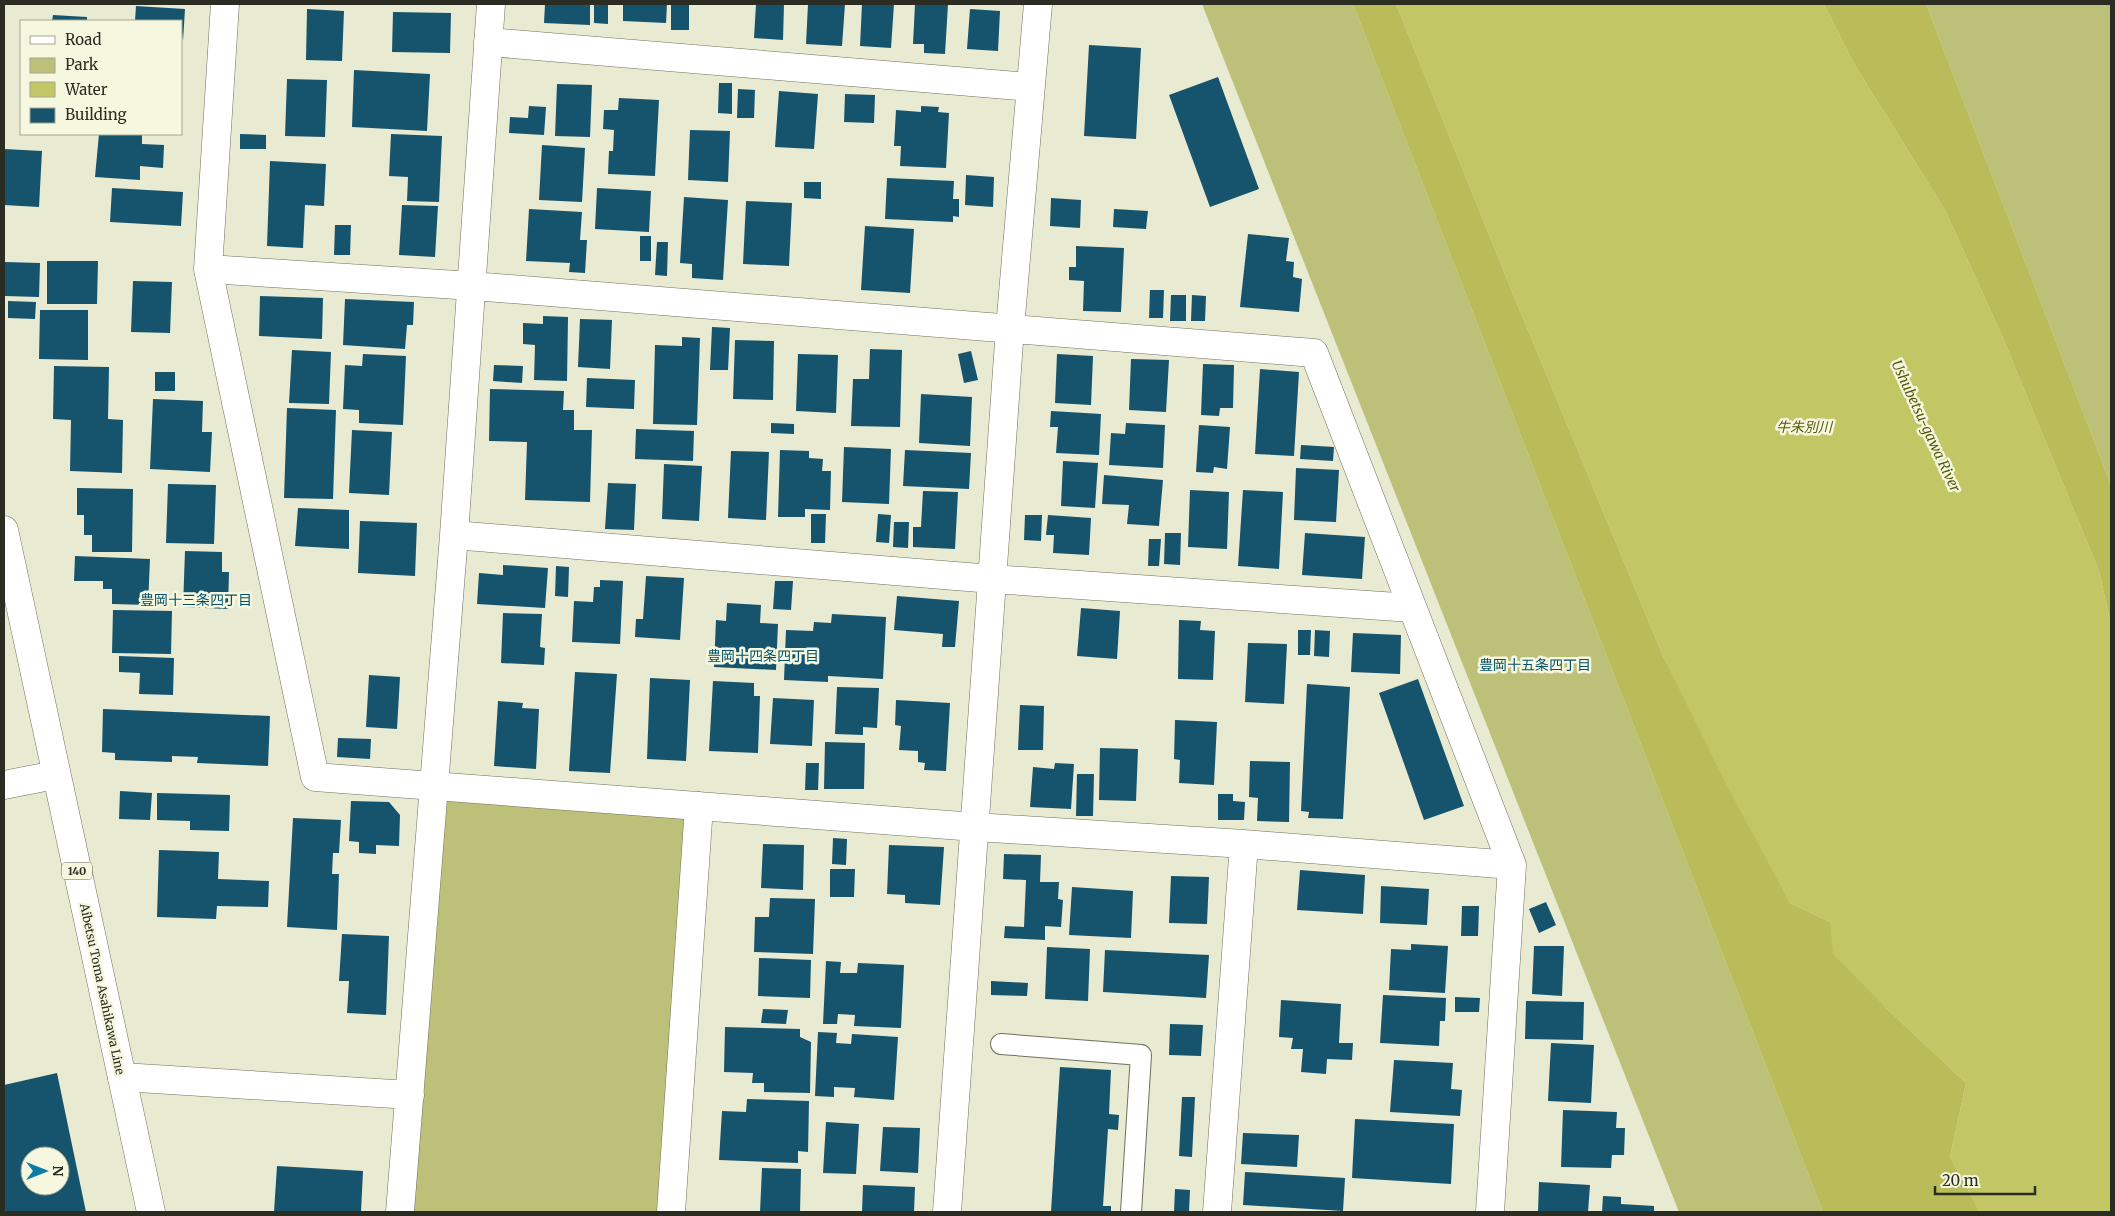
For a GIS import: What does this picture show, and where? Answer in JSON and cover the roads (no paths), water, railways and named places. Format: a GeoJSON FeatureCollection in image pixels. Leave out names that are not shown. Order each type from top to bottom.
{"type":"FeatureCollection","features":[{"type":"Feature","properties":{"kind":"street"},"geometry":{"type":"LineString","coordinates":[[225,4],[208,269],[316,777],[975,827],[1244,844],[1512,865]]}},
{"type":"Feature","properties":{"kind":"street"},"geometry":{"type":"LineString","coordinates":[[400,1212],[473,286],[491,4]]}},
{"type":"Feature","properties":{"kind":"street"},"geometry":{"type":"LineString","coordinates":[[947,1212],[1010,328],[1038,4]]}},
{"type":"Feature","properties":{"kind":"street"},"geometry":{"type":"LineString","coordinates":[[488,42],[1030,87]]}},
{"type":"Feature","properties":{"kind":"street"},"geometry":{"type":"LineString","coordinates":[[208,269],[473,286],[1314,353],[1512,865],[1490,1212]]}},
{"type":"Feature","properties":{"kind":"street","name":"Aibetsu Toma Asahikawa Line"},"geometry":{"type":"LineString","coordinates":[[4,530],[151,1212]]}},
{"type":"Feature","properties":{"kind":"street"},"geometry":{"type":"LineString","coordinates":[[454,536],[992,579],[1412,608]]}},
{"type":"Feature","properties":{"kind":"street"},"geometry":{"type":"LineString","coordinates":[[4,785],[56,775]]}},
{"type":"Feature","properties":{"kind":"street"},"geometry":{"type":"LineString","coordinates":[[671,1212],[699,806]]}},
{"type":"Feature","properties":{"kind":"street"},"geometry":{"type":"LineString","coordinates":[[1217,1212],[1244,844]]}},
{"type":"Feature","properties":{"kind":"street"},"geometry":{"type":"LineString","coordinates":[[122,1077],[410,1095]]}},
{"type":"Feature","properties":{"kind":"lane"},"geometry":{"type":"LineString","coordinates":[[1001,1044],[1142,1055],[1131,1212]]}},
{"type":"Feature","properties":{"kind":"water","name":"牛朱別川"},"geometry":{"type":"Polygon","coordinates":[[[1396,4],[1824,4],[1853,62],[1945,210],[2003,338],[2099,571],[2111,625],[2111,1212],[1980,1212],[1950,1157],[1966,1083],[1886,1008],[1833,954],[1830,922],[1790,903],[1727,786],[1663,656],[1513,294],[1396,4]]]}},
{"type":"Feature","properties":{"kind":"district","name":"豊岡十三条四丁目"},"geometry":{"type":"Point","coordinates":[196,600]}},
{"type":"Feature","properties":{"kind":"district","name":"豊岡十四条四丁目"},"geometry":{"type":"Point","coordinates":[763,656]}},
{"type":"Feature","properties":{"kind":"district","name":"豊岡十五条四丁目"},"geometry":{"type":"Point","coordinates":[1535,665]}},
{"type":"Feature","properties":{"kind":"water label","name":"Ushubetsu-gawa River"},"geometry":{"type":"Point","coordinates":[1926,426]}}]}
